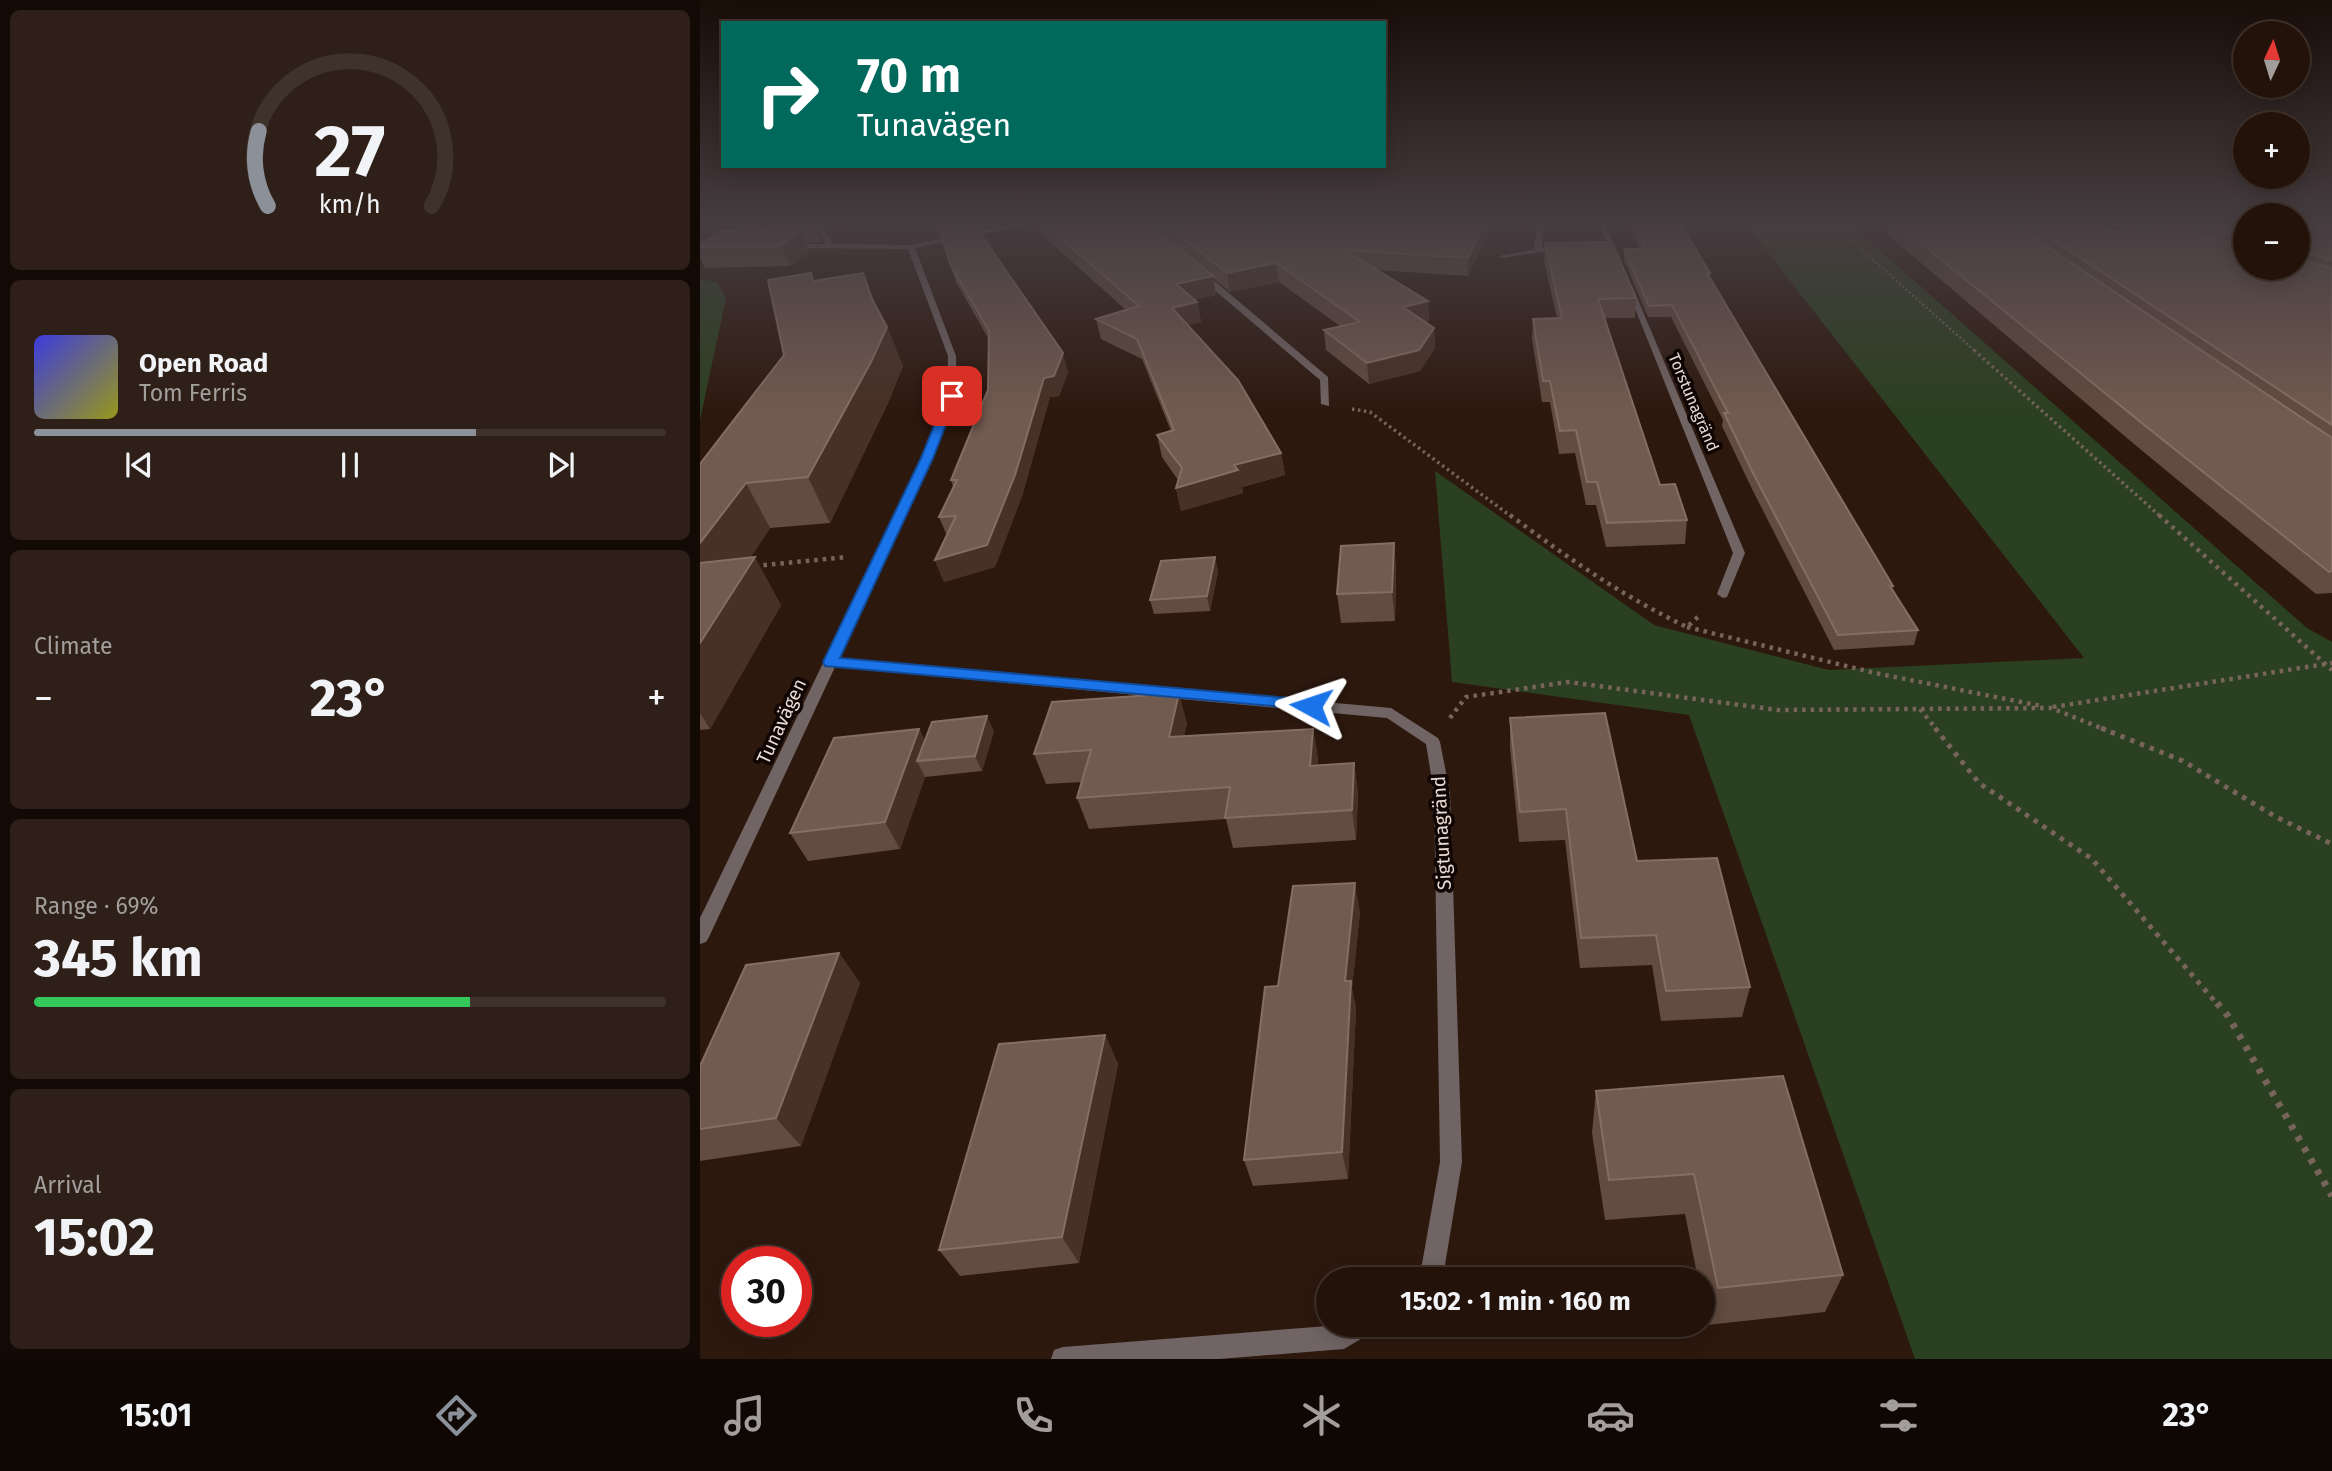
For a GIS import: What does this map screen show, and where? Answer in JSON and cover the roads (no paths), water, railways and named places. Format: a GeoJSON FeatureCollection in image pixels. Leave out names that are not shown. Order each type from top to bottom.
{"type":"FeatureCollection","features":[{"type":"Feature","properties":{"kind":"street","name":"Tunavägen"},"geometry":{"type":"LineString","coordinates":[[700,937],[883,554],[952,396],[952,356],[926,286]]}},
{"type":"Feature","properties":{"kind":"street"},"geometry":{"type":"LineString","coordinates":[[1215,286],[1325,379],[1326,404]]}},
{"type":"Feature","properties":{"kind":"street","name":"Torstunagränd"},"geometry":{"type":"LineString","coordinates":[[1629,286],[1739,553],[1723,594]]}},
{"type":"Feature","properties":{"kind":"street","name":"Sigtunagränd"},"geometry":{"type":"LineString","coordinates":[[831,662],[1391,713],[1433,742],[1442,793],[1451,1162],[1433,1267]]}},
{"type":"Feature","properties":{"kind":"street"},"geometry":{"type":"LineString","coordinates":[[1063,1359],[1345,1337]]}}]}
